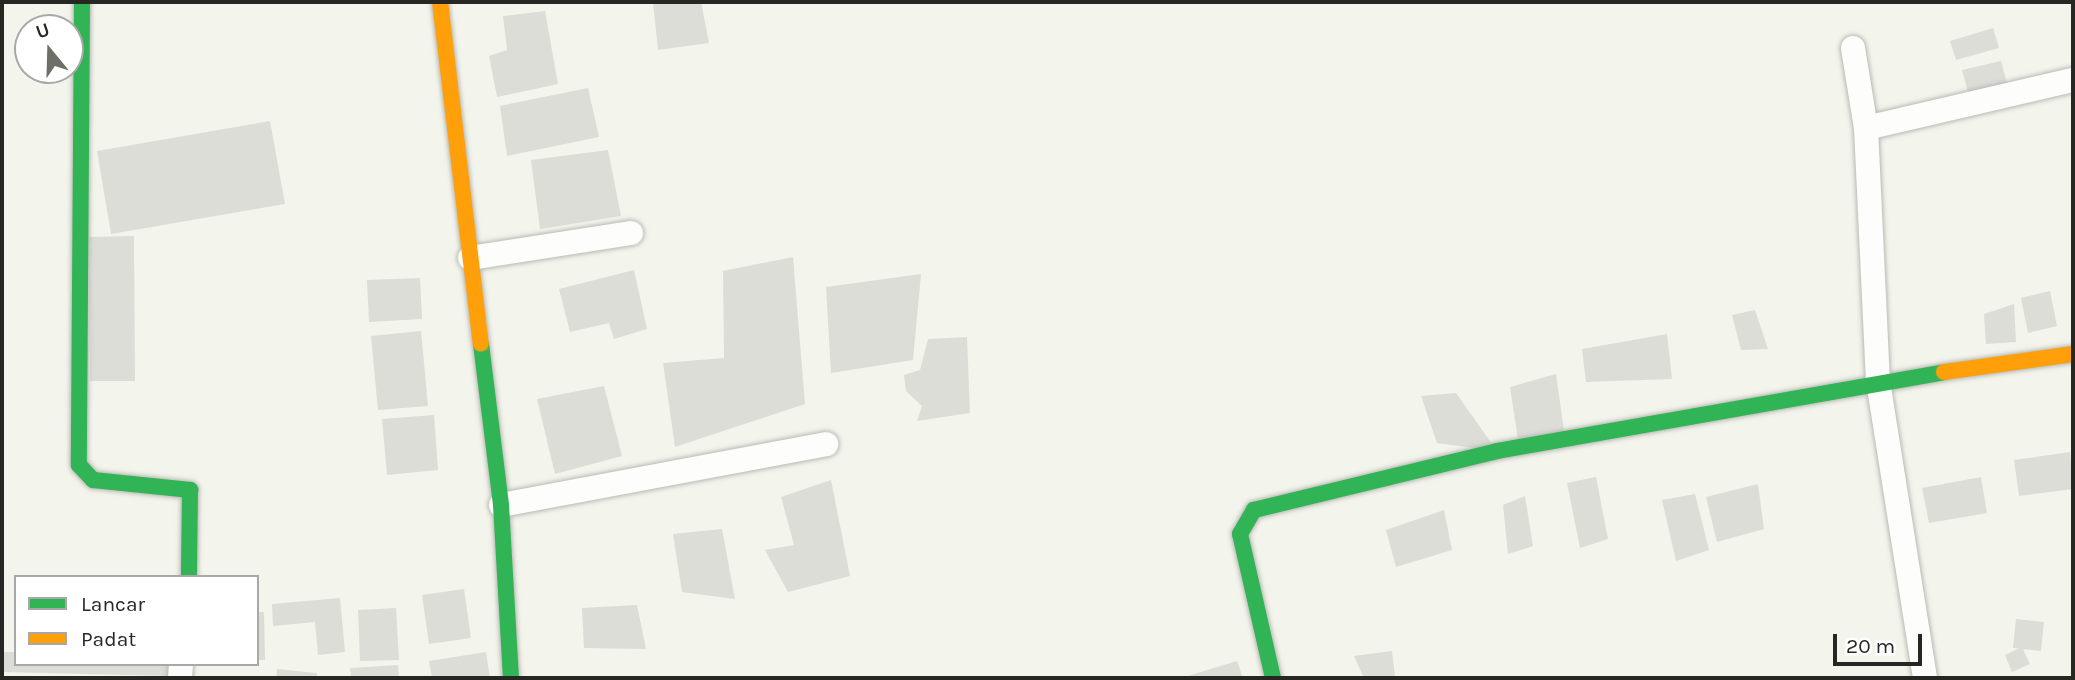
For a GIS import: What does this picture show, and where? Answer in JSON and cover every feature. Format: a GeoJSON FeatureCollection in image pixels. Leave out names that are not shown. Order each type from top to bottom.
{"type":"FeatureCollection","features":[{"type":"Feature","properties":{"kind":"street"},"geometry":{"type":"LineString","coordinates":[[82,2],[79,465],[93,480],[190,490],[189,575]]}},
{"type":"Feature","properties":{"kind":"street"},"geometry":{"type":"LineString","coordinates":[[440,2],[501,505],[511,678]]}},
{"type":"Feature","properties":{"kind":"street"},"geometry":{"type":"LineString","coordinates":[[1853,48],[1866,128],[1878,381],[1925,678]]}},
{"type":"Feature","properties":{"kind":"street"},"geometry":{"type":"LineString","coordinates":[[1866,128],[2073,80]]}},
{"type":"Feature","properties":{"kind":"street"},"geometry":{"type":"LineString","coordinates":[[470,258],[631,233]]}},
{"type":"Feature","properties":{"kind":"street"},"geometry":{"type":"LineString","coordinates":[[1273,678],[1240,534],[1254,510],[1497,451],[1878,381],[2073,354]]}},
{"type":"Feature","properties":{"kind":"street"},"geometry":{"type":"LineString","coordinates":[[501,505],[826,444]]}},
{"type":"Feature","properties":{"kind":"building"},"geometry":{"type":"Polygon","coordinates":[[[653,2],[701,2],[709,43],[658,50],[653,2]]]}},
{"type":"Feature","properties":{"kind":"building"},"geometry":{"type":"Polygon","coordinates":[[[545,11],[558,84],[497,97],[489,56],[507,50],[503,16],[545,11]]]}},
{"type":"Feature","properties":{"kind":"building"},"geometry":{"type":"Polygon","coordinates":[[[1993,28],[1999,48],[1956,60],[1950,41],[1993,28]]]}},
{"type":"Feature","properties":{"kind":"building"},"geometry":{"type":"Polygon","coordinates":[[[2001,61],[2007,83],[1968,92],[1962,70],[2001,61]]]}},
{"type":"Feature","properties":{"kind":"building"},"geometry":{"type":"Polygon","coordinates":[[[588,88],[599,137],[507,156],[500,106],[588,88]]]}},
{"type":"Feature","properties":{"kind":"building"},"geometry":{"type":"Polygon","coordinates":[[[270,121],[285,204],[111,234],[97,151],[270,121]]]}},
{"type":"Feature","properties":{"kind":"building"},"geometry":{"type":"Polygon","coordinates":[[[608,150],[621,216],[540,229],[531,160],[608,150]]]}},
{"type":"Feature","properties":{"kind":"building"},"geometry":{"type":"Polygon","coordinates":[[[134,236],[135,381],[90,381],[89,237],[134,236]]]}},
{"type":"Feature","properties":{"kind":"building"},"geometry":{"type":"Polygon","coordinates":[[[793,257],[805,404],[675,447],[663,363],[724,358],[723,271],[793,257]]]}},
{"type":"Feature","properties":{"kind":"building"},"geometry":{"type":"Polygon","coordinates":[[[634,270],[647,329],[614,339],[609,323],[570,332],[559,289],[634,270]]]}},
{"type":"Feature","properties":{"kind":"building"},"geometry":{"type":"Polygon","coordinates":[[[921,274],[913,360],[831,373],[826,287],[921,274]]]}},
{"type":"Feature","properties":{"kind":"building"},"geometry":{"type":"Polygon","coordinates":[[[420,278],[422,319],[369,322],[367,280],[420,278]]]}},
{"type":"Feature","properties":{"kind":"building"},"geometry":{"type":"Polygon","coordinates":[[[2050,291],[2057,326],[2028,333],[2021,298],[2050,291]]]}},
{"type":"Feature","properties":{"kind":"building"},"geometry":{"type":"Polygon","coordinates":[[[2014,304],[2016,342],[1986,344],[1984,314],[2014,304]]]}},
{"type":"Feature","properties":{"kind":"building"},"geometry":{"type":"Polygon","coordinates":[[[1755,310],[1768,349],[1741,350],[1732,315],[1755,310]]]}},
{"type":"Feature","properties":{"kind":"building"},"geometry":{"type":"Polygon","coordinates":[[[421,331],[428,406],[378,410],[371,336],[421,331]]]}},
{"type":"Feature","properties":{"kind":"building"},"geometry":{"type":"Polygon","coordinates":[[[1667,334],[1672,379],[1586,382],[1582,349],[1667,334]]]}},
{"type":"Feature","properties":{"kind":"building"},"geometry":{"type":"Polygon","coordinates":[[[967,337],[970,413],[917,421],[922,406],[906,391],[904,375],[920,370],[928,339],[967,337]]]}},
{"type":"Feature","properties":{"kind":"building"},"geometry":{"type":"Polygon","coordinates":[[[1556,374],[1565,438],[1519,446],[1510,387],[1556,374]]]}},
{"type":"Feature","properties":{"kind":"building"},"geometry":{"type":"Polygon","coordinates":[[[604,386],[622,456],[555,474],[537,399],[604,386]]]}},
{"type":"Feature","properties":{"kind":"building"},"geometry":{"type":"Polygon","coordinates":[[[1456,393],[1497,451],[1437,443],[1421,396],[1456,393]]]}},
{"type":"Feature","properties":{"kind":"building"},"geometry":{"type":"Polygon","coordinates":[[[434,415],[438,470],[387,475],[382,419],[434,415]]]}},
{"type":"Feature","properties":{"kind":"building"},"geometry":{"type":"Polygon","coordinates":[[[2070,452],[2073,489],[2019,496],[2014,460],[2070,452]]]}},
{"type":"Feature","properties":{"kind":"building"},"geometry":{"type":"Polygon","coordinates":[[[1596,477],[1608,539],[1580,548],[1567,483],[1596,477]]]}},
{"type":"Feature","properties":{"kind":"building"},"geometry":{"type":"Polygon","coordinates":[[[1981,477],[1987,513],[1929,523],[1922,488],[1981,477]]]}},
{"type":"Feature","properties":{"kind":"building"},"geometry":{"type":"Polygon","coordinates":[[[831,480],[850,576],[788,592],[765,550],[794,545],[781,497],[831,480]]]}},
{"type":"Feature","properties":{"kind":"building"},"geometry":{"type":"Polygon","coordinates":[[[1758,484],[1764,529],[1717,542],[1706,497],[1758,484]]]}},
{"type":"Feature","properties":{"kind":"building"},"geometry":{"type":"Polygon","coordinates":[[[1695,494],[1709,550],[1676,561],[1662,500],[1695,494]]]}},
{"type":"Feature","properties":{"kind":"building"},"geometry":{"type":"Polygon","coordinates":[[[1525,496],[1533,546],[1508,554],[1503,505],[1525,496]]]}},
{"type":"Feature","properties":{"kind":"building"},"geometry":{"type":"Polygon","coordinates":[[[1444,510],[1452,550],[1396,567],[1386,530],[1444,510]]]}},
{"type":"Feature","properties":{"kind":"building"},"geometry":{"type":"Polygon","coordinates":[[[722,529],[735,599],[682,592],[673,534],[722,529]]]}},
{"type":"Feature","properties":{"kind":"building"},"geometry":{"type":"Polygon","coordinates":[[[464,589],[471,638],[429,644],[422,595],[464,589]]]}},
{"type":"Feature","properties":{"kind":"building"},"geometry":{"type":"Polygon","coordinates":[[[340,598],[345,652],[318,655],[315,622],[273,626],[272,604],[340,598]]]}},
{"type":"Feature","properties":{"kind":"building"},"geometry":{"type":"Polygon","coordinates":[[[637,605],[646,649],[584,648],[582,608],[637,605]]]}},
{"type":"Feature","properties":{"kind":"building"},"geometry":{"type":"Polygon","coordinates":[[[396,608],[399,660],[360,661],[358,610],[396,608]]]}},
{"type":"Feature","properties":{"kind":"building"},"geometry":{"type":"Polygon","coordinates":[[[259,612],[264,612],[265,660],[259,660],[259,612]]]}},
{"type":"Feature","properties":{"kind":"building"},"geometry":{"type":"Polygon","coordinates":[[[2016,619],[2044,622],[2041,651],[2013,648],[2016,619]]]}},
{"type":"Feature","properties":{"kind":"building"},"geometry":{"type":"Polygon","coordinates":[[[2022,647],[2030,664],[2012,672],[2005,655],[2022,647]]]}},
{"type":"Feature","properties":{"kind":"building"},"geometry":{"type":"Polygon","coordinates":[[[1392,651],[1395,678],[1364,678],[1354,656],[1392,651]]]}},
{"type":"Feature","properties":{"kind":"building"},"geometry":{"type":"Polygon","coordinates":[[[2,652],[14,652],[14,666],[175,666],[168,676],[2,672],[2,652]]]}},
{"type":"Feature","properties":{"kind":"building"},"geometry":{"type":"Polygon","coordinates":[[[486,652],[490,678],[432,678],[429,661],[486,652]]]}},
{"type":"Feature","properties":{"kind":"building"},"geometry":{"type":"Polygon","coordinates":[[[1237,661],[1243,678],[1181,678],[1237,661]]]}},
{"type":"Feature","properties":{"kind":"building"},"geometry":{"type":"Polygon","coordinates":[[[398,665],[399,678],[351,678],[350,668],[398,665]]]}},
{"type":"Feature","properties":{"kind":"building"},"geometry":{"type":"Polygon","coordinates":[[[277,669],[317,673],[317,678],[276,678],[277,669]]]}},
{"type":"Feature","properties":{"kind":"traffic: fast"},"geometry":{"type":"LineString","coordinates":[[82,2],[79,465],[93,480],[190,490],[189,575]]}},
{"type":"Feature","properties":{"kind":"traffic: fast"},"geometry":{"type":"LineString","coordinates":[[481,344],[501,505],[511,678]]}},
{"type":"Feature","properties":{"kind":"traffic: fast"},"geometry":{"type":"LineString","coordinates":[[1273,678],[1240,534],[1254,510],[1497,451],[1944,372]]}},
{"type":"Feature","properties":{"kind":"traffic: slow"},"geometry":{"type":"LineString","coordinates":[[440,2],[481,344]]}},
{"type":"Feature","properties":{"kind":"traffic: slow"},"geometry":{"type":"LineString","coordinates":[[1944,372],[2073,354]]}}]}
